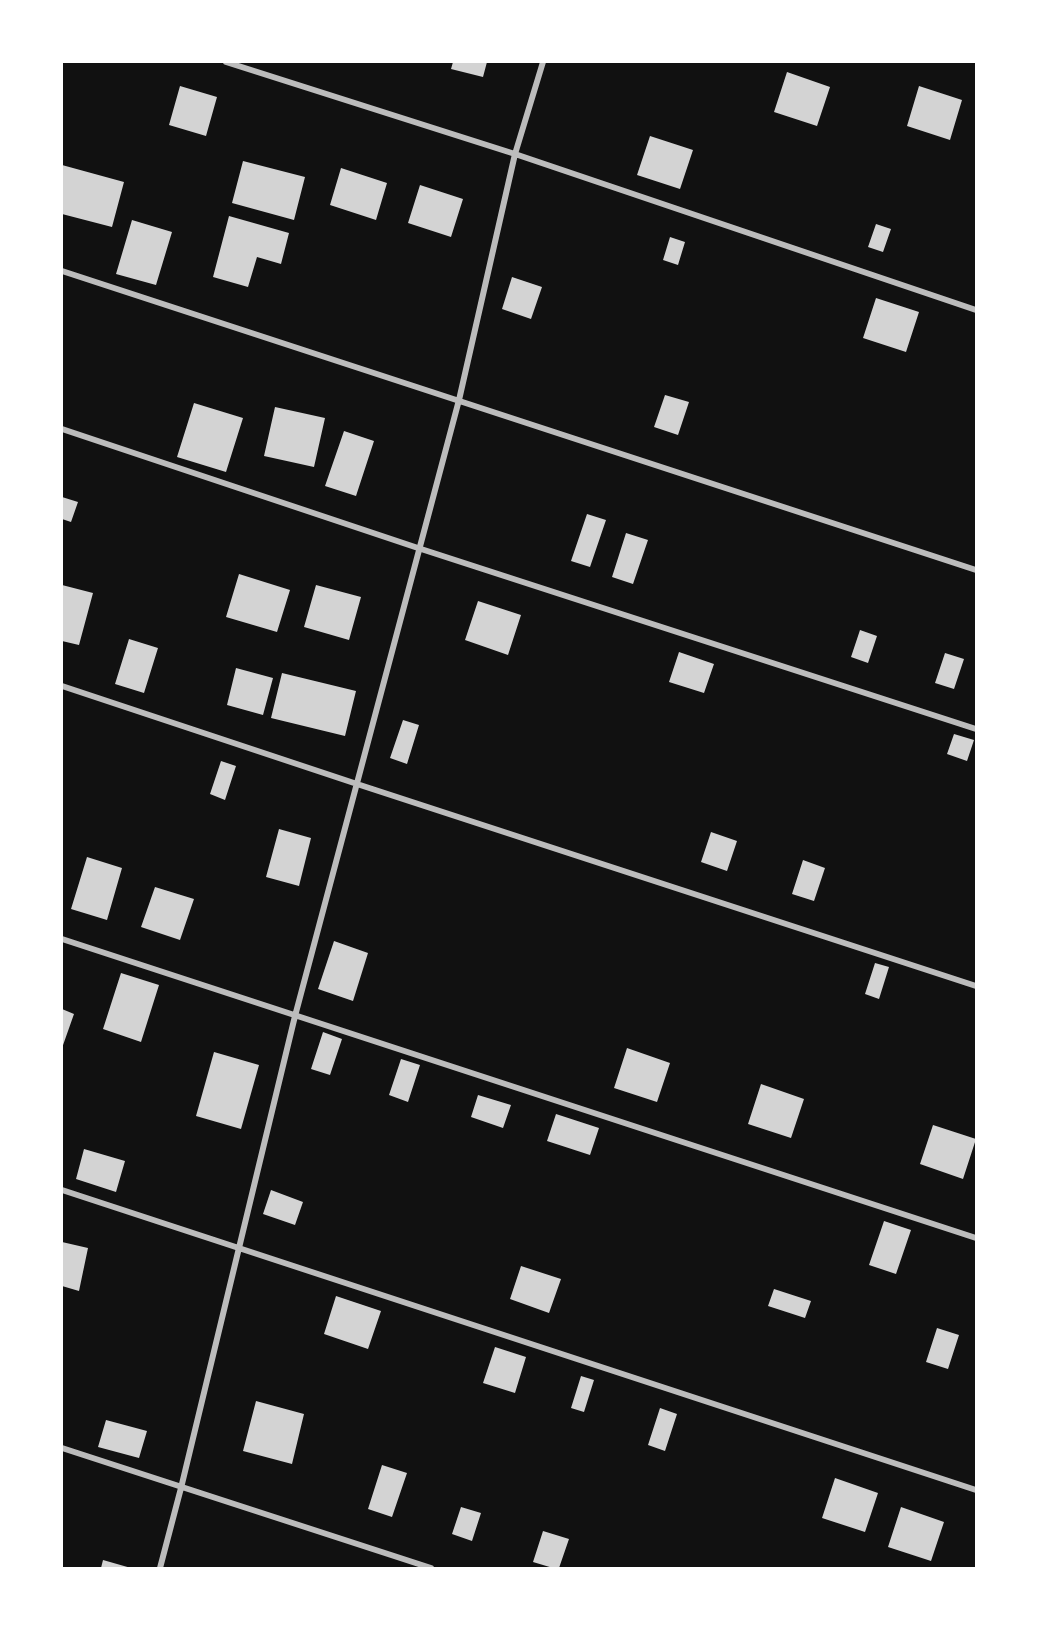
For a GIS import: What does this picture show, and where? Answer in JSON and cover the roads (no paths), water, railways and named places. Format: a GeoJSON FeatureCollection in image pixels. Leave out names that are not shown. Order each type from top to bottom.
{"type":"FeatureCollection","features":[{"type":"Feature","properties":{"kind":"street"},"geometry":{"type":"LineString","coordinates":[[226,62],[515,154],[976,310]]}},
{"type":"Feature","properties":{"kind":"street"},"geometry":{"type":"LineString","coordinates":[[160,1569],[295,1016],[459,400],[515,154],[543,62]]}},
{"type":"Feature","properties":{"kind":"street"},"geometry":{"type":"LineString","coordinates":[[62,272],[976,570]]}},
{"type":"Feature","properties":{"kind":"street"},"geometry":{"type":"LineString","coordinates":[[62,429],[418,548],[976,729]]}},
{"type":"Feature","properties":{"kind":"street"},"geometry":{"type":"LineString","coordinates":[[62,686],[976,986]]}},
{"type":"Feature","properties":{"kind":"street"},"geometry":{"type":"LineString","coordinates":[[62,939],[976,1238]]}},
{"type":"Feature","properties":{"kind":"street"},"geometry":{"type":"LineString","coordinates":[[62,1190],[976,1490]]}},
{"type":"Feature","properties":{"kind":"street"},"geometry":{"type":"LineString","coordinates":[[62,1448],[431,1569]]}}]}
